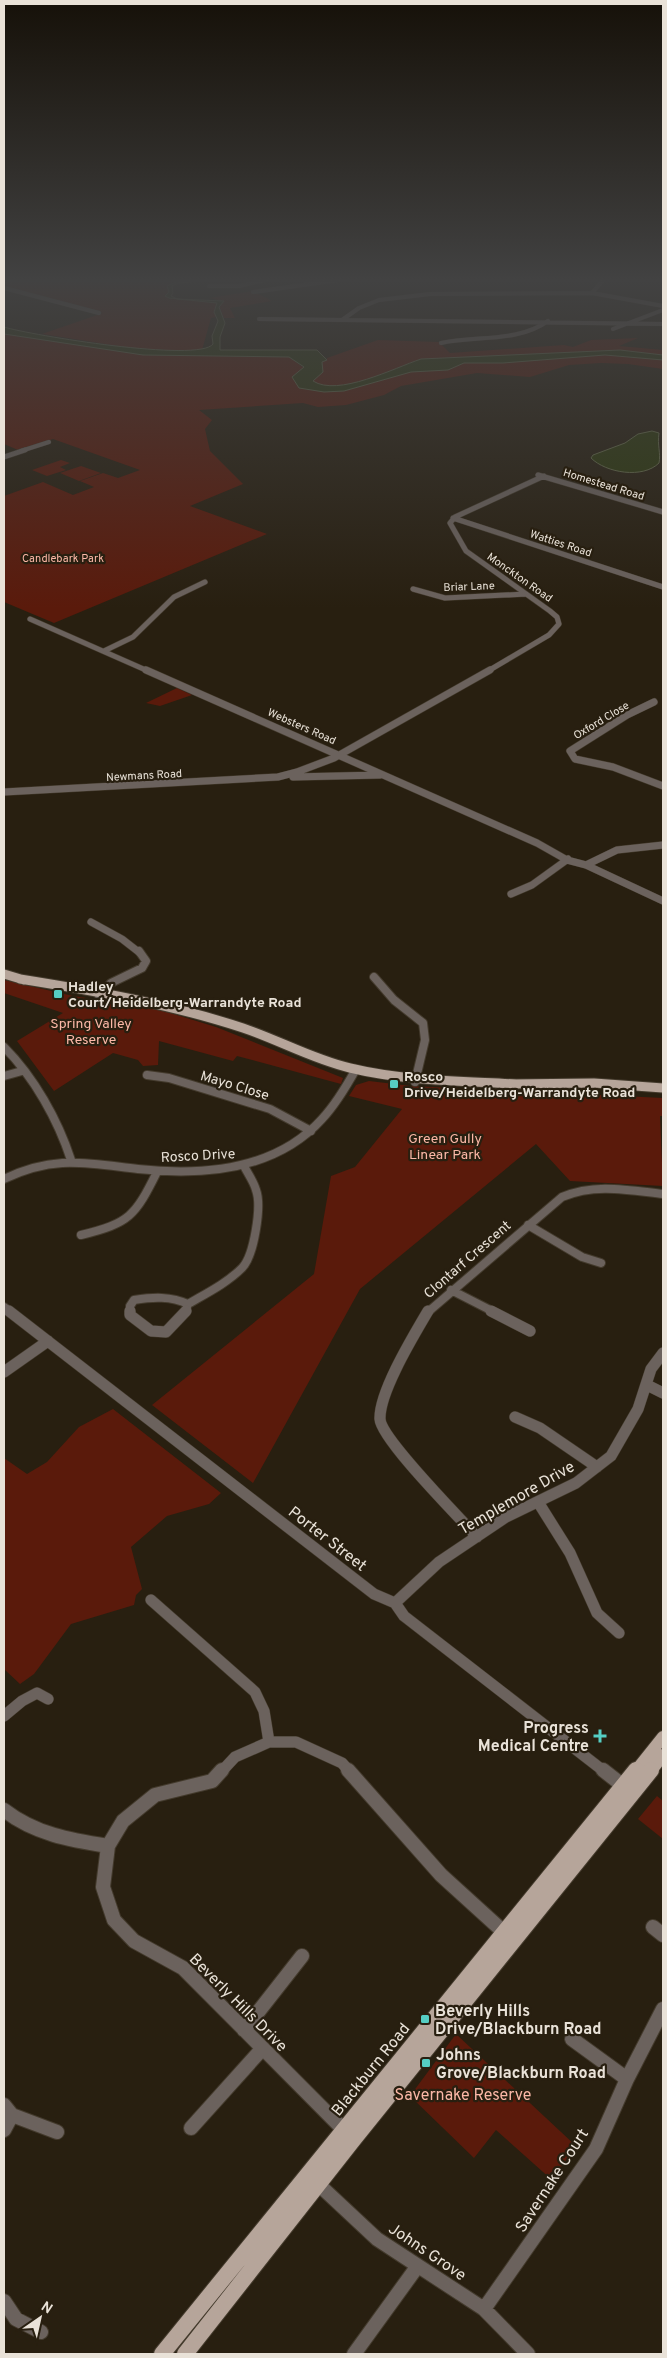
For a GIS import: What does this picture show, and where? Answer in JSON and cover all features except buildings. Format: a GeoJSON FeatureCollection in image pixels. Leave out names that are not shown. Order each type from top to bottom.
{"type":"FeatureCollection","features":[{"type":"Feature","properties":{"kind":"main road"},"geometry":{"type":"LineString","coordinates":[[4,974],[69,992],[151,1003],[222,1022],[310,1060],[355,1071],[415,1080],[476,1085],[614,1083],[663,1088]]}},
{"type":"Feature","properties":{"kind":"main road"},"geometry":{"type":"LineString","coordinates":[[569,1084],[663,1093]]}},
{"type":"Feature","properties":{"kind":"main road","name":"Blackburn Road"},"geometry":{"type":"LineString","coordinates":[[162,2354],[313,2180],[628,1789],[663,1737]]}},
{"type":"Feature","properties":{"kind":"main road","name":"Blackburn Road"},"geometry":{"type":"LineString","coordinates":[[628,1789],[663,1755]]}},
{"type":"Feature","properties":{"kind":"main road","name":"Blackburn Road"},"geometry":{"type":"LineString","coordinates":[[185,2354],[313,2180]]}},
{"type":"Feature","properties":{"kind":"street"},"geometry":{"type":"LineString","coordinates":[[4,457],[49,442]]}},
{"type":"Feature","properties":{"kind":"street","name":"Homestead Road"},"geometry":{"type":"LineString","coordinates":[[453,518],[541,475],[663,512]]}},
{"type":"Feature","properties":{"kind":"street","name":"Watties Road"},"geometry":{"type":"LineString","coordinates":[[453,518],[663,587]]}},
{"type":"Feature","properties":{"kind":"street","name":"Monckton Road"},"geometry":{"type":"LineString","coordinates":[[340,755],[553,632],[559,624],[558,618],[466,551],[450,523],[453,518]]}},
{"type":"Feature","properties":{"kind":"street"},"geometry":{"type":"LineString","coordinates":[[104,651],[133,637],[171,600],[205,582]]}},
{"type":"Feature","properties":{"kind":"street","name":"Briar Lane"},"geometry":{"type":"LineString","coordinates":[[413,589],[445,598],[526,594]]}},
{"type":"Feature","properties":{"kind":"street","name":"Websters Road"},"geometry":{"type":"LineString","coordinates":[[30,619],[340,755],[369,771]]}},
{"type":"Feature","properties":{"kind":"street","name":"Oxford Close"},"geometry":{"type":"LineString","coordinates":[[654,702],[626,715],[570,751],[575,759],[613,766],[663,786]]}},
{"type":"Feature","properties":{"kind":"street","name":"Newmans Road"},"geometry":{"type":"LineString","coordinates":[[4,792],[258,780],[286,776],[314,767],[340,755]]}},
{"type":"Feature","properties":{"kind":"street","name":"Newmans Road"},"geometry":{"type":"LineString","coordinates":[[286,776],[306,778],[369,771],[385,775]]}},
{"type":"Feature","properties":{"kind":"street"},"geometry":{"type":"LineString","coordinates":[[385,775],[566,859],[588,865],[663,901]]}},
{"type":"Feature","properties":{"kind":"street"},"geometry":{"type":"LineString","coordinates":[[588,865],[617,850],[663,845]]}},
{"type":"Feature","properties":{"kind":"street"},"geometry":{"type":"LineString","coordinates":[[511,894],[522,892],[566,859]]}},
{"type":"Feature","properties":{"kind":"street"},"geometry":{"type":"LineString","coordinates":[[91,922],[116,935],[142,954],[146,961],[142,968],[115,980],[100,995]]}},
{"type":"Feature","properties":{"kind":"street"},"geometry":{"type":"LineString","coordinates":[[374,977],[394,1000],[422,1023],[426,1040],[415,1080]]}},
{"type":"Feature","properties":{"kind":"street"},"geometry":{"type":"LineString","coordinates":[[4,1047],[9,1051],[63,1136],[71,1160]]}},
{"type":"Feature","properties":{"kind":"street"},"geometry":{"type":"LineString","coordinates":[[4,1076],[22,1071]]}},
{"type":"Feature","properties":{"kind":"street","name":"Rosco Drive"},"geometry":{"type":"LineString","coordinates":[[4,1179],[38,1166],[71,1160],[157,1172],[221,1170],[244,1166],[274,1155],[311,1131],[337,1105],[355,1071]]}},
{"type":"Feature","properties":{"kind":"street","name":"Mayo Close"},"geometry":{"type":"LineString","coordinates":[[147,1075],[169,1078],[270,1110],[311,1131]]}},
{"type":"Feature","properties":{"kind":"street"},"geometry":{"type":"LineString","coordinates":[[188,1304],[178,1298],[134,1300],[130,1306],[130,1315],[151,1331],[166,1332],[185,1312],[188,1304],[223,1284],[244,1266],[254,1239],[258,1212],[257,1191],[244,1166]]}},
{"type":"Feature","properties":{"kind":"street"},"geometry":{"type":"LineString","coordinates":[[81,1235],[114,1228],[131,1218],[137,1211],[157,1172]]}},
{"type":"Feature","properties":{"kind":"street","name":"Clontarf Crescent"},"geometry":{"type":"LineString","coordinates":[[477,1537],[393,1444],[380,1421],[382,1402],[413,1337],[430,1308],[562,1197],[586,1188],[597,1187],[663,1194]]}},
{"type":"Feature","properties":{"kind":"street"},"geometry":{"type":"LineString","coordinates":[[528,1225],[582,1257],[601,1263]]}},
{"type":"Feature","properties":{"kind":"street"},"geometry":{"type":"LineString","coordinates":[[450,1290],[530,1331]]}},
{"type":"Feature","properties":{"kind":"street","name":"Porter Street"},"geometry":{"type":"LineString","coordinates":[[4,1307],[374,1594],[395,1603],[404,1616],[628,1789]]}},
{"type":"Feature","properties":{"kind":"street"},"geometry":{"type":"LineString","coordinates":[[4,1372],[48,1341]]}},
{"type":"Feature","properties":{"kind":"street","name":"Templemore Drive"},"geometry":{"type":"LineString","coordinates":[[395,1603],[440,1562],[506,1517],[576,1483],[611,1456],[638,1409],[651,1369],[663,1352]]}},
{"type":"Feature","properties":{"kind":"street"},"geometry":{"type":"LineString","coordinates":[[647,1385],[663,1392]]}},
{"type":"Feature","properties":{"kind":"street"},"geometry":{"type":"LineString","coordinates":[[515,1417],[540,1428],[597,1467]]}},
{"type":"Feature","properties":{"kind":"street"},"geometry":{"type":"LineString","coordinates":[[538,1502],[570,1553],[596,1613],[619,1633]]}},
{"type":"Feature","properties":{"kind":"street"},"geometry":{"type":"LineString","coordinates":[[151,1600],[255,1692],[264,1711],[269,1742]]}},
{"type":"Feature","properties":{"kind":"street"},"geometry":{"type":"LineString","coordinates":[[4,1716],[22,1701],[37,1693],[48,1699]]}},
{"type":"Feature","properties":{"kind":"street","name":"Beverly Hills Drive"},"geometry":{"type":"LineString","coordinates":[[349,2135],[183,1968],[134,1941],[114,1920],[103,1887],[108,1846],[123,1821],[155,1796],[212,1781],[235,1757],[269,1742],[296,1742],[342,1763],[441,1875],[509,1936]]}},
{"type":"Feature","properties":{"kind":"street"},"geometry":{"type":"LineString","coordinates":[[4,1810],[14,1819],[54,1837],[108,1846]]}},
{"type":"Feature","properties":{"kind":"street"},"geometry":{"type":"LineString","coordinates":[[244,2030],[302,1956]]}},
{"type":"Feature","properties":{"kind":"street","name":"Savernake Court"},"geometry":{"type":"LineString","coordinates":[[484,2309],[596,2150],[627,2079],[663,2009]]}},
{"type":"Feature","properties":{"kind":"street"},"geometry":{"type":"LineString","coordinates":[[572,2039],[627,2079]]}},
{"type":"Feature","properties":{"kind":"street"},"geometry":{"type":"LineString","coordinates":[[191,2128],[262,2049]]}},
{"type":"Feature","properties":{"kind":"street"},"geometry":{"type":"LineString","coordinates":[[4,2130],[8,2110],[57,2132]]}},
{"type":"Feature","properties":{"kind":"street","name":"Johns Grove"},"geometry":{"type":"LineString","coordinates":[[313,2180],[377,2239],[417,2267],[484,2309],[528,2354]]}},
{"type":"Feature","properties":{"kind":"street"},"geometry":{"type":"LineString","coordinates":[[354,2354],[417,2267]]}},
{"type":"Feature","properties":{"kind":"street"},"geometry":{"type":"LineString","coordinates":[[4,2301],[16,2319],[41,2332]]}},
{"type":"Feature","properties":{"kind":"green space","name":"Candlebark Park"},"geometry":{"type":"Polygon","coordinates":[[[4,388],[299,388],[324,392],[344,391],[354,388],[397,388],[384,395],[346,405],[318,407],[303,403],[199,410],[212,420],[205,429],[210,451],[243,484],[190,506],[267,534],[54,623],[4,602],[4,496],[43,482],[73,495],[94,487],[80,481],[103,473],[118,478],[140,470],[53,439],[18,450],[4,444],[4,388]]]}},
{"type":"Feature","properties":{"kind":"green space"},"geometry":{"type":"Polygon","coordinates":[[[61,460],[70,463],[60,467],[66,470],[47,476],[32,470],[61,460]]]}},
{"type":"Feature","properties":{"kind":"green space"},"geometry":{"type":"Polygon","coordinates":[[[81,466],[101,473],[79,481],[60,473],[81,466]]]}},
{"type":"Feature","properties":{"kind":"green space"},"geometry":{"type":"Polygon","coordinates":[[[177,688],[192,695],[160,706],[146,703],[177,688]]]}},
{"type":"Feature","properties":{"kind":"green space","name":"Spring Valley Reserve"},"geometry":{"type":"Polygon","coordinates":[[[4,980],[73,996],[154,1008],[216,1027],[343,1078],[341,1084],[237,1056],[233,1061],[159,1041],[158,1065],[143,1066],[138,1060],[113,1053],[54,1091],[17,1041],[63,1013],[4,993],[4,980]]]}},
{"type":"Feature","properties":{"kind":"green space","name":"Green Gully Linear Park"},"geometry":{"type":"Polygon","coordinates":[[[369,1081],[411,1086],[663,1098],[663,1116],[660,1116],[663,1186],[570,1181],[536,1144],[360,1289],[253,1483],[152,1405],[314,1274],[331,1176],[355,1167],[402,1109],[349,1096],[356,1085],[369,1081]]]}},
{"type":"Feature","properties":{"kind":"green space"},"geometry":{"type":"Polygon","coordinates":[[[113,1409],[221,1493],[209,1504],[167,1516],[131,1547],[142,1589],[136,1595],[134,1605],[71,1624],[34,1674],[20,1684],[4,1669],[4,1458],[27,1474],[47,1462],[79,1427],[113,1409]]]}},
{"type":"Feature","properties":{"kind":"green space"},"geometry":{"type":"Polygon","coordinates":[[[657,1796],[663,1801],[663,1839],[638,1819],[657,1796]]]}},
{"type":"Feature","properties":{"kind":"green space","name":"Savernake Reserve"},"geometry":{"type":"Polygon","coordinates":[[[456,2034],[576,2146],[552,2180],[496,2130],[474,2158],[410,2096],[456,2034]]]}},
{"type":"Feature","properties":{"kind":"shaded area"},"geometry":{"type":"Polygon","coordinates":[[[299,388],[354,388],[344,391],[324,392],[299,388]]]}},
{"type":"Feature","properties":{"kind":"shaded area"},"geometry":{"type":"Polygon","coordinates":[[[652,431],[659,433],[660,456],[659,463],[652,468],[644,471],[625,472],[606,467],[591,458],[593,455],[625,443],[638,434],[652,431]]]}},
{"type":"Feature","properties":{"kind":"place","name":"Hadley Court/Heidelberg-Warrandyte Road"},"geometry":{"type":"Point","coordinates":[58,994]}},
{"type":"Feature","properties":{"kind":"place","name":"Rosco Drive/Heidelberg-Warrandyte Road"},"geometry":{"type":"Point","coordinates":[394,1084]}},
{"type":"Feature","properties":{"kind":"place","name":"Progress Medical Centre"},"geometry":{"type":"Point","coordinates":[600,1736]}},
{"type":"Feature","properties":{"kind":"place","name":"Beverly Hills Drive/Blackburn Road"},"geometry":{"type":"Point","coordinates":[425,2019]}},
{"type":"Feature","properties":{"kind":"place","name":"Johns Grove/Blackburn Road"},"geometry":{"type":"Point","coordinates":[426,2063]}}]}
